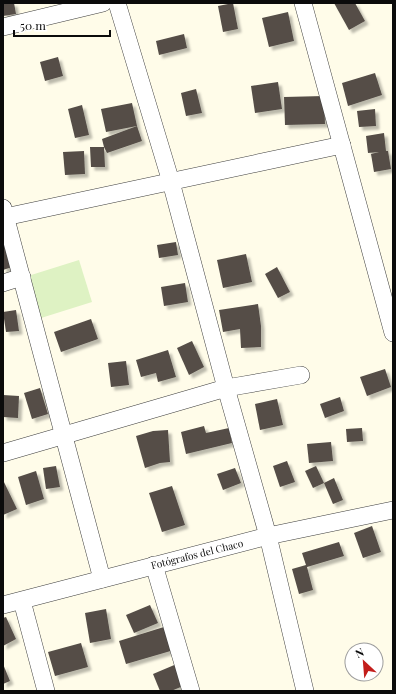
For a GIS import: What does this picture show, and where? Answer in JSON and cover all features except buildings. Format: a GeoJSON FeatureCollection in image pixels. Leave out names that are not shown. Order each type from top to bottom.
{"type":"FeatureCollection","features":[{"type":"Feature","properties":{"kind":"street"},"geometry":{"type":"LineString","coordinates":[[3,27],[103,3]]}},
{"type":"Feature","properties":{"kind":"street"},"geometry":{"type":"LineString","coordinates":[[117,3],[170,182],[268,536],[305,691]]}},
{"type":"Feature","properties":{"kind":"street"},"geometry":{"type":"LineString","coordinates":[[303,3],[393,333]]}},
{"type":"Feature","properties":{"kind":"street"},"geometry":{"type":"LineString","coordinates":[[102,579],[4,213],[170,182],[342,145]]}},
{"type":"Feature","properties":{"kind":"street"},"geometry":{"type":"LineString","coordinates":[[3,283],[22,277]]}},
{"type":"Feature","properties":{"kind":"street"},"geometry":{"type":"LineString","coordinates":[[3,453],[226,388],[301,375]]}},
{"type":"Feature","properties":{"kind":"street","name":"Fotógrafos del Chaco"},"geometry":{"type":"LineString","coordinates":[[3,605],[268,536],[393,510]]}},
{"type":"Feature","properties":{"kind":"street"},"geometry":{"type":"LineString","coordinates":[[154,565],[191,691]]}},
{"type":"Feature","properties":{"kind":"street"},"geometry":{"type":"LineString","coordinates":[[22,601],[46,691]]}},
{"type":"Feature","properties":{"kind":"green space"},"geometry":{"type":"Polygon","coordinates":[[[79,260],[92,302],[41,318],[28,276],[79,260]]]}}]}
